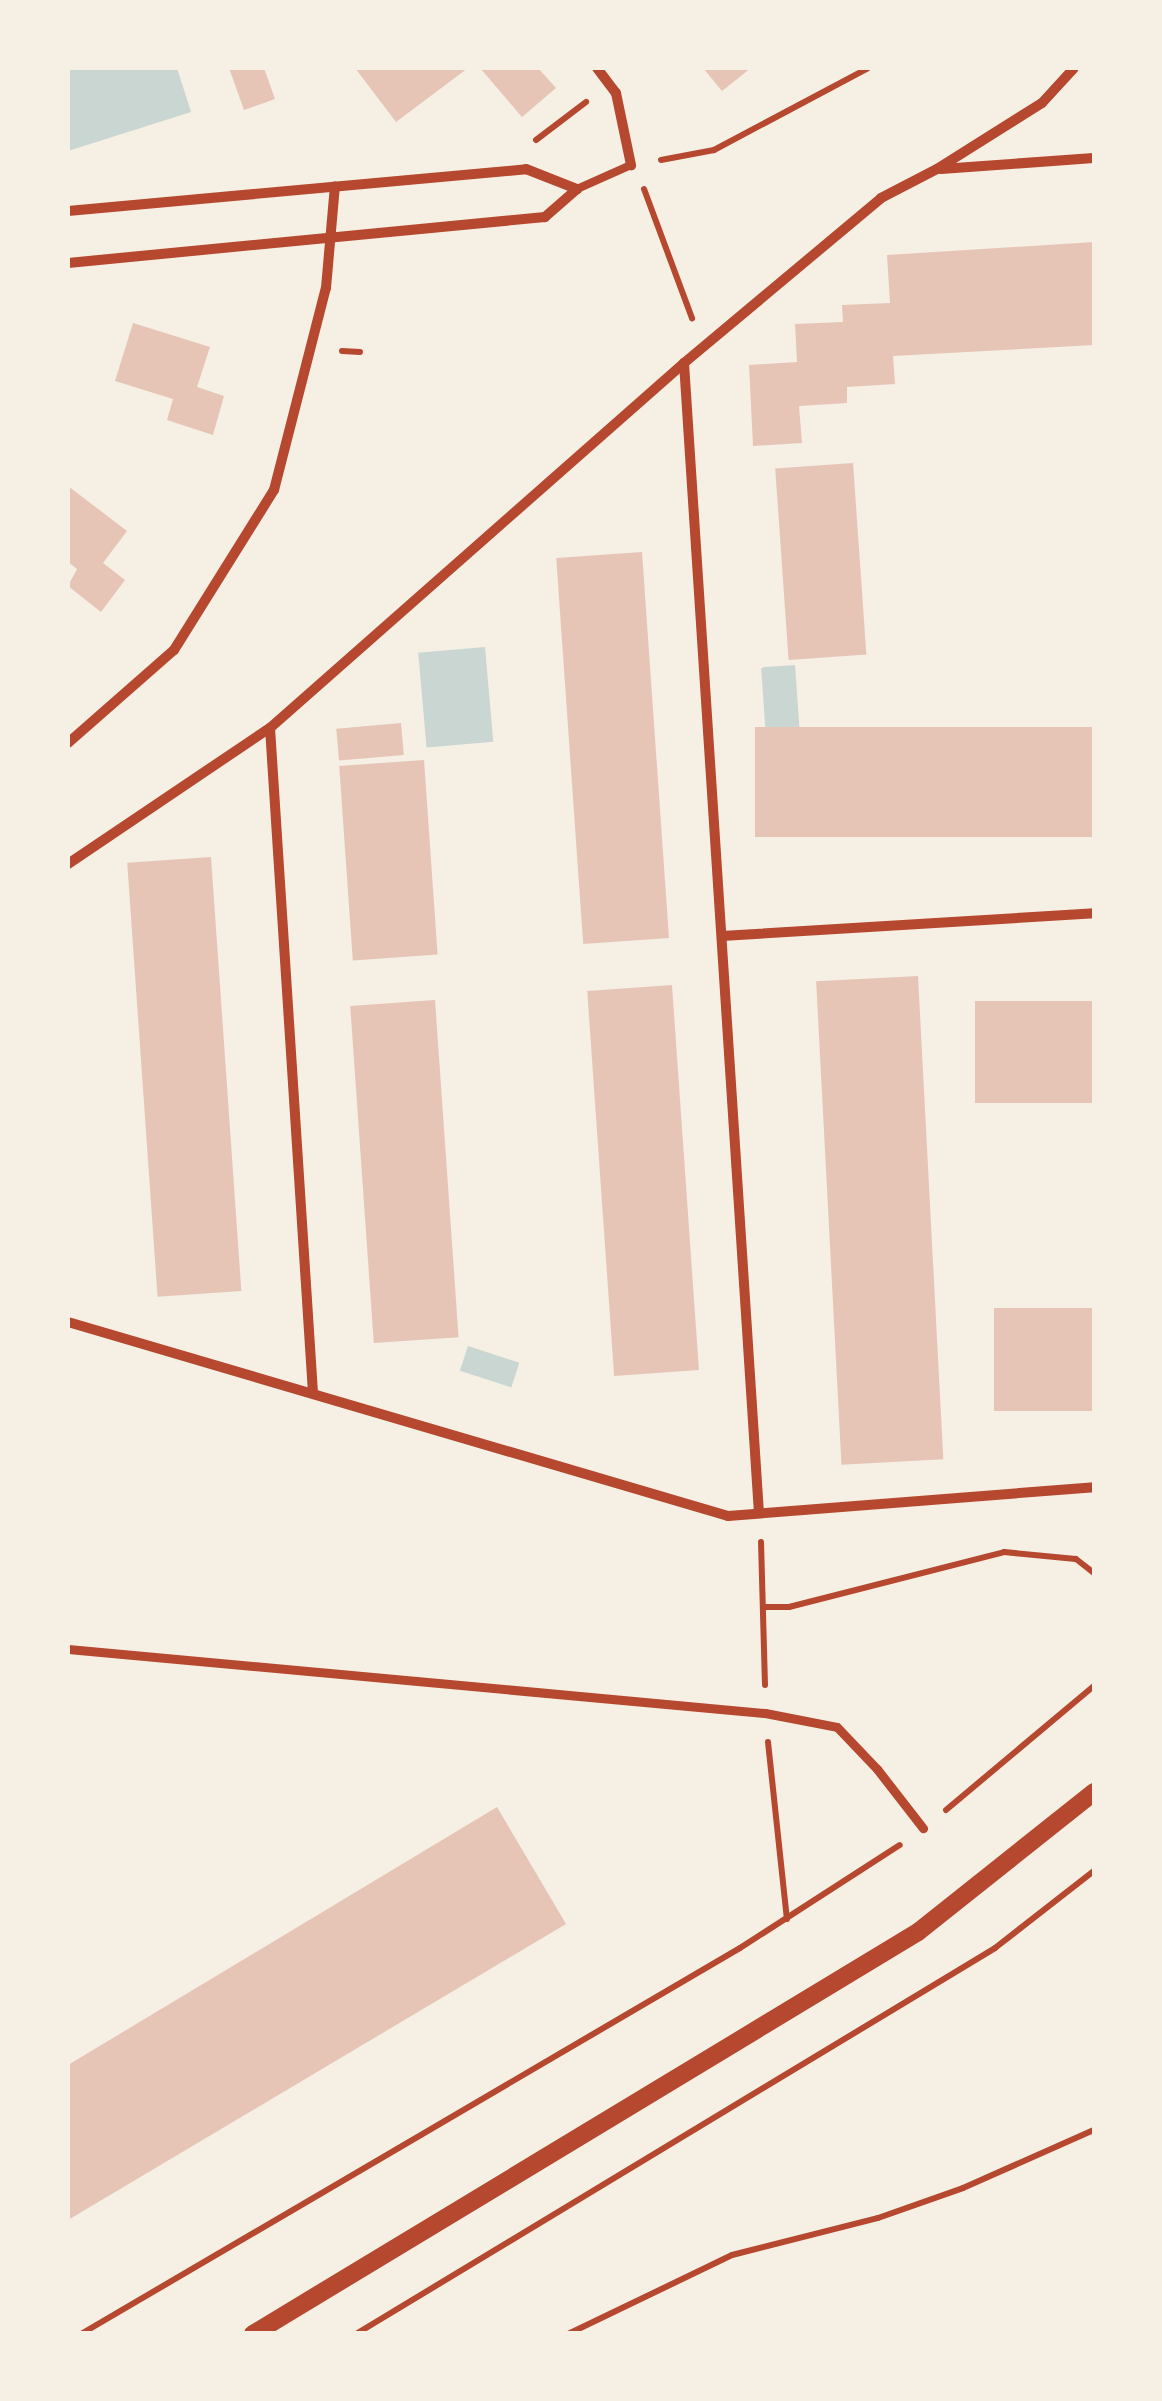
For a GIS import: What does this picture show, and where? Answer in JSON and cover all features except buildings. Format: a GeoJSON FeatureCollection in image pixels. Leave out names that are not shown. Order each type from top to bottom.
{"type":"FeatureCollection","features":[{"type":"Feature","properties":{"kind":"street"},"geometry":{"type":"LineString","coordinates":[[597,68],[616,93],[631,165]]}},
{"type":"Feature","properties":{"kind":"street"},"geometry":{"type":"LineString","coordinates":[[68,864],[270,728],[684,362],[881,198],[938,169],[1042,103],[1074,68]]}},
{"type":"Feature","properties":{"kind":"street"},"geometry":{"type":"LineString","coordinates":[[938,169],[1094,158]]}},
{"type":"Feature","properties":{"kind":"street"},"geometry":{"type":"LineString","coordinates":[[68,210],[526,169],[578,189],[545,217],[68,263]]}},
{"type":"Feature","properties":{"kind":"street"},"geometry":{"type":"LineString","coordinates":[[68,743],[174,650],[274,490],[326,288],[334,238],[335,186]]}},
{"type":"Feature","properties":{"kind":"street"},"geometry":{"type":"LineString","coordinates":[[684,362],[759,1514]]}},
{"type":"Feature","properties":{"kind":"street"},"geometry":{"type":"LineString","coordinates":[[270,728],[313,1393]]}},
{"type":"Feature","properties":{"kind":"street"},"geometry":{"type":"LineString","coordinates":[[722,936],[1094,913]]}},
{"type":"Feature","properties":{"kind":"street"},"geometry":{"type":"LineString","coordinates":[[68,1322],[728,1516],[1094,1487]]}},
{"type":"Feature","properties":{"kind":"street"},"geometry":{"type":"LineString","coordinates":[[68,1649],[765,1714],[837,1727],[877,1768],[923,1828]]}},
{"type":"Feature","properties":{"kind":"street"},"geometry":{"type":"LineString","coordinates":[[254,2334],[918,1932],[1094,1792]]}},
{"type":"Feature","properties":{"kind":"lane"},"geometry":{"type":"LineString","coordinates":[[578,189],[631,165]]}},
{"type":"Feature","properties":{"kind":"path"},"geometry":{"type":"LineString","coordinates":[[703,346],[648,198],[631,165],[714,150],[868,68]]}},
{"type":"Feature","properties":{"kind":"path"},"geometry":{"type":"LineString","coordinates":[[764,1607],[789,1607],[1004,1552],[1076,1559],[1094,1573]]}},
{"type":"Feature","properties":{"kind":"path"},"geometry":{"type":"LineString","coordinates":[[81,2334],[787,1920],[923,1828],[988,1778],[1094,1686]]}},
{"type":"Feature","properties":{"kind":"path"},"geometry":{"type":"LineString","coordinates":[[356,2334],[995,1948],[1094,1871]]}},
{"type":"Feature","properties":{"kind":"path"},"geometry":{"type":"LineString","coordinates":[[568,2334],[732,2255],[878,2218],[963,2188],[1094,2130]]}},
{"type":"Feature","properties":{"kind":"shaded area"},"geometry":{"type":"Polygon","coordinates":[[[68,68],[177,68],[191,112],[68,151],[68,68]]]}},
{"type":"Feature","properties":{"kind":"shaded area"},"geometry":{"type":"Polygon","coordinates":[[[485,647],[493,742],[427,747],[418,653],[485,647]]]}},
{"type":"Feature","properties":{"kind":"shaded area"},"geometry":{"type":"Polygon","coordinates":[[[795,665],[800,734],[766,736],[761,667],[795,665]]]}},
{"type":"Feature","properties":{"kind":"shaded area"},"geometry":{"type":"Polygon","coordinates":[[[468,1346],[519,1363],[511,1387],[460,1371],[468,1346]]]}}]}
